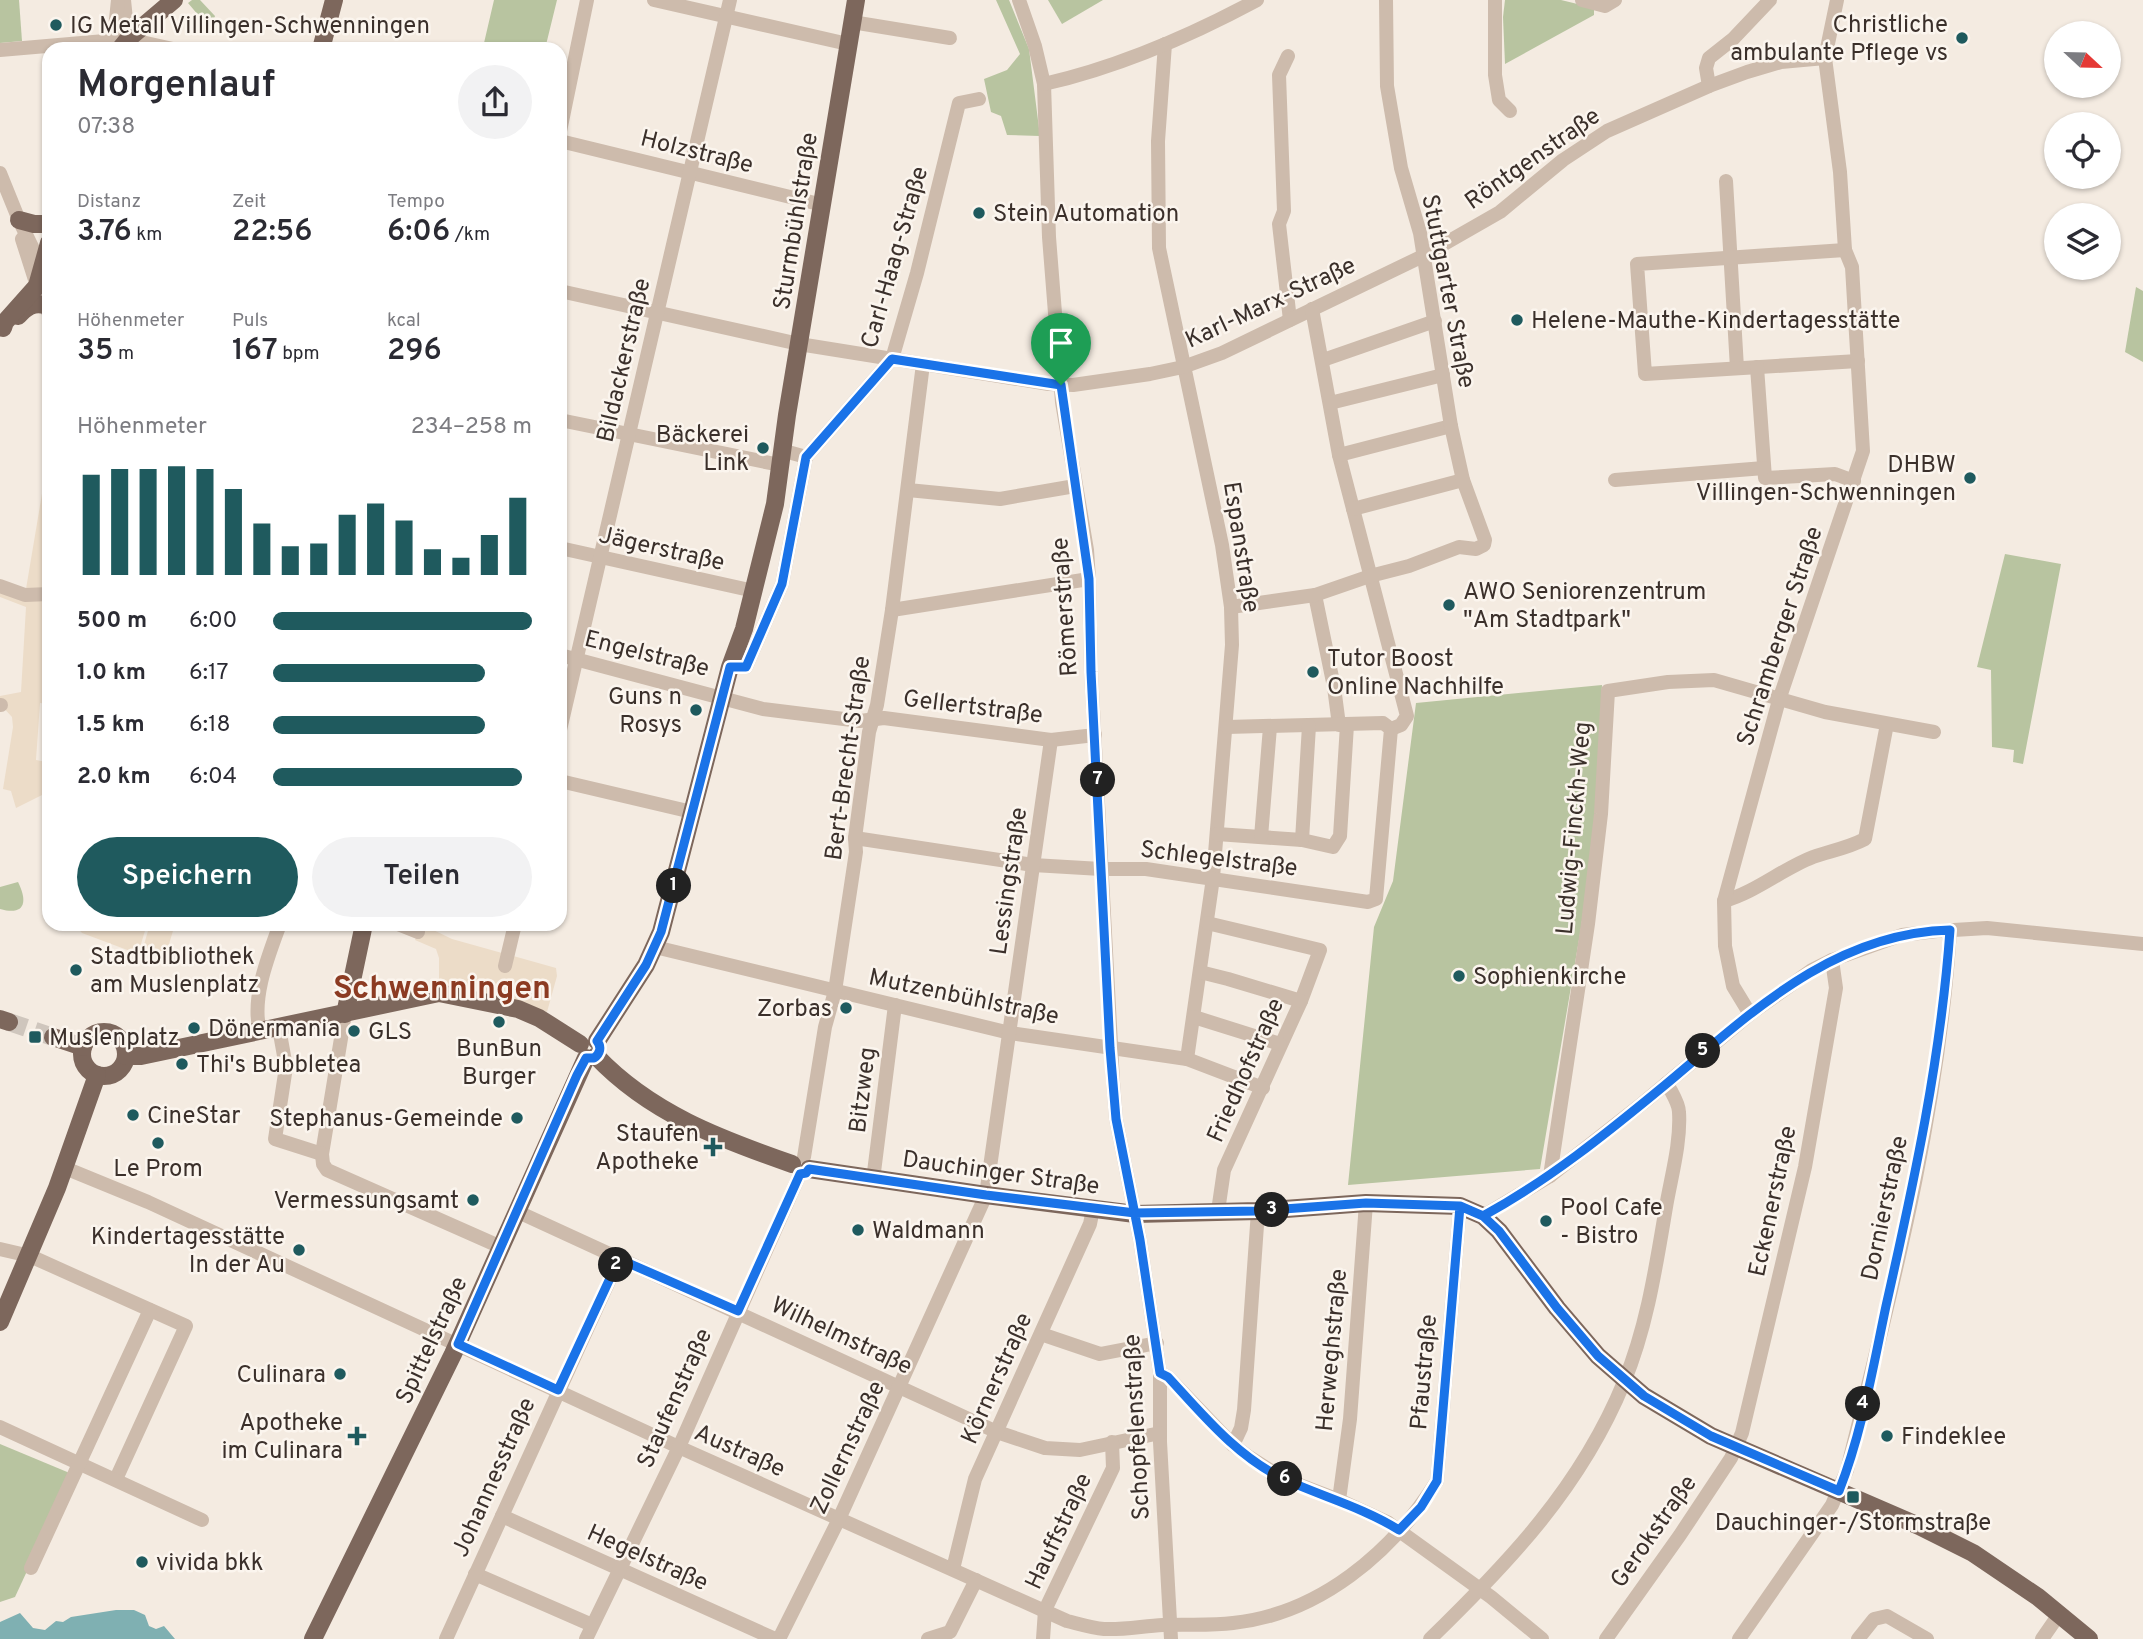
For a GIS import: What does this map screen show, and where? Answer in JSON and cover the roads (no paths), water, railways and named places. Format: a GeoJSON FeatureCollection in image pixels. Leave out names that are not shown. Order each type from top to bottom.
{"type":"FeatureCollection","features":[{"type":"Feature","properties":{"kind":"main road"},"geometry":{"type":"LineString","coordinates":[[122,42],[174,0]]}},
{"type":"Feature","properties":{"kind":"main road"},"geometry":{"type":"LineString","coordinates":[[323,42],[334,0]]}},
{"type":"Feature","properties":{"kind":"main road","name":"Sturmbühlstraße"},"geometry":{"type":"LineString","coordinates":[[590,1050],[655,947],[669,907],[730,667],[754,592],[775,504],[780,458],[856,0]]}},
{"type":"Feature","properties":{"kind":"main road"},"geometry":{"type":"LineString","coordinates":[[19,220],[42,224]]}},
{"type":"Feature","properties":{"kind":"main road"},"geometry":{"type":"LineString","coordinates":[[2,330],[10,326],[25,308],[34,304],[42,292]]}},
{"type":"Feature","properties":{"kind":"main road"},"geometry":{"type":"LineString","coordinates":[[126,1056],[141,1056],[345,1014],[363,931]]}},
{"type":"Feature","properties":{"kind":"main road","name":"Dauchinger Straße"},"geometry":{"type":"LineString","coordinates":[[345,1014],[439,993],[518,1009],[539,1018],[590,1050],[610,1070],[658,1107],[684,1123],[801,1166],[873,1180],[1135,1213],[1258,1211],[1366,1203],[1460,1206],[1483,1216],[1499,1231],[1557,1308],[1598,1356],[1644,1396],[1682,1421],[1736,1448],[1919,1526],[1973,1553],[2060,1613],[2089,1639]]}},
{"type":"Feature","properties":{"kind":"main road"},"geometry":{"type":"LineString","coordinates":[[109,1032],[122,1040],[126,1056],[120,1070],[113,1074],[97,1075],[86,1067],[83,1061],[83,1047],[93,1035],[109,1032]]}},
{"type":"Feature","properties":{"kind":"main road"},"geometry":{"type":"LineString","coordinates":[[53,1037],[83,1047]]}},
{"type":"Feature","properties":{"kind":"main road","name":"Spittelstraße"},"geometry":{"type":"LineString","coordinates":[[313,1639],[458,1344],[590,1050]]}},
{"type":"Feature","properties":{"kind":"main road"},"geometry":{"type":"LineString","coordinates":[[0,1322],[65,1168],[97,1075]]}},
{"type":"Feature","properties":{"kind":"street"},"geometry":{"type":"LineString","coordinates":[[567,97],[587,0]]}},
{"type":"Feature","properties":{"kind":"street"},"geometry":{"type":"LineString","coordinates":[[654,0],[848,44]]}},
{"type":"Feature","properties":{"kind":"street","name":"Bildackerstraße"},"geometry":{"type":"LineString","coordinates":[[567,699],[730,0]]}},
{"type":"Feature","properties":{"kind":"street","name":"Römerstraße"},"geometry":{"type":"LineString","coordinates":[[1019,0],[1044,84],[1049,237],[1061,385],[1087,550],[1089,579],[1110,1048],[1116,1119],[1135,1213]]}},
{"type":"Feature","properties":{"kind":"street"},"geometry":{"type":"LineString","coordinates":[[1044,84],[1077,77],[1165,44],[1195,32],[1257,0]]}},
{"type":"Feature","properties":{"kind":"street","name":"Stuttgarter Straße"},"geometry":{"type":"LineString","coordinates":[[1370,576],[1409,566],[1459,547],[1476,548],[1484,545],[1484,532],[1463,480],[1451,426],[1420,233],[1401,168],[1387,86],[1386,0]]}},
{"type":"Feature","properties":{"kind":"street"},"geometry":{"type":"LineString","coordinates":[[1494,0],[1499,100],[1510,111]]}},
{"type":"Feature","properties":{"kind":"street"},"geometry":{"type":"LineString","coordinates":[[1582,0],[1605,6],[1615,0]]}},
{"type":"Feature","properties":{"kind":"street"},"geometry":{"type":"LineString","coordinates":[[1709,86],[1706,68],[1709,58],[1733,39],[1770,0]]}},
{"type":"Feature","properties":{"kind":"street"},"geometry":{"type":"LineString","coordinates":[[1825,58],[1837,0]]}},
{"type":"Feature","properties":{"kind":"street"},"geometry":{"type":"LineString","coordinates":[[123,4],[140,20],[156,16]]}},
{"type":"Feature","properties":{"kind":"street"},"geometry":{"type":"LineString","coordinates":[[119,42],[123,4]]}},
{"type":"Feature","properties":{"kind":"street"},"geometry":{"type":"LineString","coordinates":[[852,22],[950,38]]}},
{"type":"Feature","properties":{"kind":"street","name":"Espanstraße"},"geometry":{"type":"LineString","coordinates":[[1165,44],[1158,141],[1159,248],[1223,545],[1232,645],[1213,878],[1187,1059]]}},
{"type":"Feature","properties":{"kind":"street"},"geometry":{"type":"LineString","coordinates":[[0,50],[42,48]]}},
{"type":"Feature","properties":{"kind":"street"},"geometry":{"type":"LineString","coordinates":[[1288,56],[1279,75],[1284,211],[1279,225],[1290,320]]}},
{"type":"Feature","properties":{"kind":"street","name":"Röntgenstraße"},"geometry":{"type":"LineString","coordinates":[[1423,256],[1500,212],[1563,160],[1607,131],[1709,86],[1781,62],[1825,58]]}},
{"type":"Feature","properties":{"kind":"street","name":"Schramberger Straße"},"geometry":{"type":"LineString","coordinates":[[1750,1014],[1732,986],[1725,946],[1724,901],[1779,700],[1863,451],[1852,267],[1845,250],[1840,172],[1825,58]]}},
{"type":"Feature","properties":{"kind":"street","name":"Carl-Haag-Straße"},"geometry":{"type":"LineString","coordinates":[[806,457],[892,359],[917,273],[959,103],[979,99]]}},
{"type":"Feature","properties":{"kind":"street","name":"Holzstraße"},"geometry":{"type":"LineString","coordinates":[[567,143],[822,205]]}},
{"type":"Feature","properties":{"kind":"street"},"geometry":{"type":"LineString","coordinates":[[0,173],[3,192],[19,220],[23,246],[42,285]]}},
{"type":"Feature","properties":{"kind":"street"},"geometry":{"type":"LineString","coordinates":[[1726,181],[1737,368]]}},
{"type":"Feature","properties":{"kind":"street"},"geometry":{"type":"LineString","coordinates":[[1845,250],[1637,264],[1645,374],[1858,361]]}},
{"type":"Feature","properties":{"kind":"street","name":"Karl-Marx-Straße"},"geometry":{"type":"LineString","coordinates":[[567,293],[799,344],[1061,385],[1183,367],[1222,353],[1423,256]]}},
{"type":"Feature","properties":{"kind":"street"},"geometry":{"type":"LineString","coordinates":[[1227,727],[1383,723],[1391,729],[1401,725],[1407,716],[1339,455],[1312,309]]}},
{"type":"Feature","properties":{"kind":"street"},"geometry":{"type":"LineString","coordinates":[[1323,360],[1435,321]]}},
{"type":"Feature","properties":{"kind":"street","name":"Bert-Brecht-Straße"},"geometry":{"type":"LineString","coordinates":[[801,1166],[825,1027],[835,990],[856,852],[855,838],[869,732],[875,719],[892,610],[923,364]]}},
{"type":"Feature","properties":{"kind":"street"},"geometry":{"type":"LineString","coordinates":[[1757,367],[1765,478],[1835,474],[1854,481]]}},
{"type":"Feature","properties":{"kind":"street"},"geometry":{"type":"LineString","coordinates":[[1330,403],[1443,375]]}},
{"type":"Feature","properties":{"kind":"street"},"geometry":{"type":"LineString","coordinates":[[567,422],[629,435],[780,458],[806,457],[782,584],[746,667],[730,667]]}},
{"type":"Feature","properties":{"kind":"street"},"geometry":{"type":"LineString","coordinates":[[1339,455],[1451,426]]}},
{"type":"Feature","properties":{"kind":"street"},"geometry":{"type":"LineString","coordinates":[[1615,480],[1764,468]]}},
{"type":"Feature","properties":{"kind":"street"},"geometry":{"type":"LineString","coordinates":[[1353,509],[1463,480]]}},
{"type":"Feature","properties":{"kind":"street"},"geometry":{"type":"LineString","coordinates":[[908,490],[1000,499],[1075,486]]}},
{"type":"Feature","properties":{"kind":"street","name":"Jägerstraße"},"geometry":{"type":"LineString","coordinates":[[567,550],[754,592]]}},
{"type":"Feature","properties":{"kind":"street"},"geometry":{"type":"LineString","coordinates":[[1230,607],[1315,595],[1370,576]]}},
{"type":"Feature","properties":{"kind":"street"},"geometry":{"type":"LineString","coordinates":[[892,610],[1089,579]]}},
{"type":"Feature","properties":{"kind":"street"},"geometry":{"type":"LineString","coordinates":[[0,586],[25,595],[42,595]]}},
{"type":"Feature","properties":{"kind":"street"},"geometry":{"type":"LineString","coordinates":[[1217,834],[1302,840],[1333,847],[1340,836],[1343,725],[1315,595]]}},
{"type":"Feature","properties":{"kind":"street","name":"Engelstraße"},"geometry":{"type":"LineString","coordinates":[[567,656],[722,696]]}},
{"type":"Feature","properties":{"kind":"street","name":"Ludwig-Finckh-Weg"},"geometry":{"type":"LineString","coordinates":[[1550,1175],[1597,852],[1608,691],[1668,682],[1713,680],[1779,700]]}},
{"type":"Feature","properties":{"kind":"street","name":"Gellertstraße"},"geometry":{"type":"LineString","coordinates":[[722,696],[763,709],[860,721],[884,718],[1051,740],[1095,735]]}},
{"type":"Feature","properties":{"kind":"street"},"geometry":{"type":"LineString","coordinates":[[1779,700],[1934,732]]}},
{"type":"Feature","properties":{"kind":"street"},"geometry":{"type":"LineString","coordinates":[[1724,901],[1741,896],[1813,857],[1864,839],[1886,724]]}},
{"type":"Feature","properties":{"kind":"street"},"geometry":{"type":"LineString","coordinates":[[1302,840],[1309,726]]}},
{"type":"Feature","properties":{"kind":"street"},"geometry":{"type":"LineString","coordinates":[[1261,837],[1269,727]]}},
{"type":"Feature","properties":{"kind":"street","name":"Schlegelstraße"},"geometry":{"type":"LineString","coordinates":[[855,838],[1033,865],[1146,869],[1368,902],[1376,900],[1391,729]]}},
{"type":"Feature","properties":{"kind":"street","name":"Lessingstraße"},"geometry":{"type":"LineString","coordinates":[[986,1195],[1051,740]]}},
{"type":"Feature","properties":{"kind":"street"},"geometry":{"type":"LineString","coordinates":[[567,784],[692,812]]}},
{"type":"Feature","properties":{"kind":"street","name":"Friedhofstraße"},"geometry":{"type":"LineString","coordinates":[[1208,923],[1320,950],[1301,1001],[1224,1170],[1218,1212]]}},
{"type":"Feature","properties":{"kind":"street"},"geometry":{"type":"LineString","coordinates":[[1483,1216],[1550,1175],[1750,1014],[1812,970],[1832,960],[1902,935],[1987,928],[2143,944]]}},
{"type":"Feature","properties":{"kind":"street","name":"Dornierstraße"},"geometry":{"type":"LineString","coordinates":[[1739,1639],[1832,1505],[1847,1470],[1914,1186],[1935,1068],[1950,930]]}},
{"type":"Feature","properties":{"kind":"street"},"geometry":{"type":"LineString","coordinates":[[260,1032],[256,1018],[258,1004],[268,958],[278,931]]}},
{"type":"Feature","properties":{"kind":"street"},"geometry":{"type":"LineString","coordinates":[[414,931],[418,933]]}},
{"type":"Feature","properties":{"kind":"street"},"geometry":{"type":"LineString","coordinates":[[505,966],[513,931]]}},
{"type":"Feature","properties":{"kind":"street","name":"Mutzenbühlstraße"},"geometry":{"type":"LineString","coordinates":[[655,947],[1010,1032],[1187,1059],[1263,1088]]}},
{"type":"Feature","properties":{"kind":"street","name":"Eckenerstraße"},"geometry":{"type":"LineString","coordinates":[[1736,1448],[1768,1329],[1805,1167],[1836,988],[1832,960]]}},
{"type":"Feature","properties":{"kind":"street"},"geometry":{"type":"LineString","coordinates":[[1200,972],[1301,1001]]}},
{"type":"Feature","properties":{"kind":"street","name":"Bitzweg"},"geometry":{"type":"LineString","coordinates":[[873,1180],[895,1005]]}},
{"type":"Feature","properties":{"kind":"street"},"geometry":{"type":"LineString","coordinates":[[345,1014],[322,1154],[327,1170],[501,1247]]}},
{"type":"Feature","properties":{"kind":"street"},"geometry":{"type":"LineString","coordinates":[[1194,1017],[1280,1044]]}},
{"type":"Feature","properties":{"kind":"street"},"geometry":{"type":"LineString","coordinates":[[279,1028],[286,1067],[275,1139],[322,1154]]}},
{"type":"Feature","properties":{"kind":"street"},"geometry":{"type":"LineString","coordinates":[[1430,1639],[1480,1589],[1559,1499],[1588,1453],[1625,1380],[1648,1308],[1677,1139],[1679,1110],[1667,1083]]}},
{"type":"Feature","properties":{"kind":"street","name":"Staufenstraße"},"geometry":{"type":"LineString","coordinates":[[589,1632],[679,1447],[801,1166]]}},
{"type":"Feature","properties":{"kind":"street","name":"Austraße"},"geometry":{"type":"LineString","coordinates":[[65,1168],[148,1202],[839,1520],[1068,1621],[1102,1629],[1170,1632],[1267,1616],[1335,1588],[1366,1565],[1399,1530]]}},
{"type":"Feature","properties":{"kind":"street","name":"Zollernstraße"},"geometry":{"type":"LineString","coordinates":[[777,1639],[839,1520],[986,1195]]}},
{"type":"Feature","properties":{"kind":"street","name":"Herweghstraße"},"geometry":{"type":"LineString","coordinates":[[1339,1500],[1350,1419],[1366,1203]]}},
{"type":"Feature","properties":{"kind":"street","name":"Pfaustraße"},"geometry":{"type":"LineString","coordinates":[[1399,1530],[1421,1507],[1437,1481],[1460,1206]]}},
{"type":"Feature","properties":{"kind":"street","name":"Körnerstraße"},"geometry":{"type":"LineString","coordinates":[[953,1569],[975,1479],[1090,1224],[1093,1209]]}},
{"type":"Feature","properties":{"kind":"street","name":"Wilhelmstraße"},"geometry":{"type":"LineString","coordinates":[[516,1210],[997,1432],[1045,1448],[1080,1450],[1160,1433]]}},
{"type":"Feature","properties":{"kind":"street"},"geometry":{"type":"LineString","coordinates":[[1233,1444],[1241,1428],[1244,1410],[1258,1211]]}},
{"type":"Feature","properties":{"kind":"street","name":"Schopfelenstraße"},"geometry":{"type":"LineString","coordinates":[[1135,1213],[1160,1373],[1160,1433],[1170,1632]]}},
{"type":"Feature","properties":{"kind":"street"},"geometry":{"type":"LineString","coordinates":[[0,1249],[30,1256],[186,1326],[116,1479]]}},
{"type":"Feature","properties":{"kind":"street","name":"Johannesstraße"},"geometry":{"type":"LineString","coordinates":[[452,1637],[475,1574],[619,1259]]}},
{"type":"Feature","properties":{"kind":"street"},"geometry":{"type":"LineString","coordinates":[[31,1568],[150,1310]]}},
{"type":"Feature","properties":{"kind":"street"},"geometry":{"type":"LineString","coordinates":[[1041,1334],[1100,1353],[1157,1343]]}},
{"type":"Feature","properties":{"kind":"street"},"geometry":{"type":"LineString","coordinates":[[1160,1373],[1168,1377],[1233,1444],[1284,1479],[1339,1500],[1399,1530],[1480,1589],[1542,1639]]}},
{"type":"Feature","properties":{"kind":"street"},"geometry":{"type":"LineString","coordinates":[[0,1427],[202,1520]]}},
{"type":"Feature","properties":{"kind":"street","name":"Hauffstraße"},"geometry":{"type":"LineString","coordinates":[[1043,1639],[1045,1610],[1112,1468],[1112,1442]]}},
{"type":"Feature","properties":{"kind":"street","name":"Gerokstraße"},"geometry":{"type":"LineString","coordinates":[[1606,1639],[1680,1535],[1736,1448]]}},
{"type":"Feature","properties":{"kind":"street","name":"Hegelstraße"},"geometry":{"type":"LineString","coordinates":[[502,1516],[777,1639]]}},
{"type":"Feature","properties":{"kind":"street"},"geometry":{"type":"LineString","coordinates":[[475,1574],[589,1632]]}},
{"type":"Feature","properties":{"kind":"street"},"geometry":{"type":"LineString","coordinates":[[928,1639],[950,1632],[976,1580]]}},
{"type":"Feature","properties":{"kind":"street"},"geometry":{"type":"LineString","coordinates":[[2042,1639],[2060,1613]]}},
{"type":"Feature","properties":{"kind":"street"},"geometry":{"type":"LineString","coordinates":[[1858,1639],[1874,1619],[1887,1616],[1927,1639]]}},
{"type":"Feature","properties":{"kind":"water"},"geometry":{"type":"Polygon","coordinates":[[[134,1610],[145,1615],[149,1626],[156,1629],[164,1626],[175,1639],[0,1639],[0,1622],[20,1613],[33,1628],[45,1630],[56,1621],[63,1622],[71,1617],[134,1610]]]}},
{"type":"Feature","properties":{"kind":"tunnel"},"geometry":{"type":"LineString","coordinates":[[9,1022],[53,1037]]}},
{"type":"Feature","properties":{"kind":"place","name":"IG Metall Villingen-Schwenningen"},"geometry":{"type":"Point","coordinates":[56,25]}},
{"type":"Feature","properties":{"kind":"place","name":"Christliche ambulante Pflege vs"},"geometry":{"type":"Point","coordinates":[1962,38]}},
{"type":"Feature","properties":{"kind":"place","name":"Stein Automation"},"geometry":{"type":"Point","coordinates":[979,213]}},
{"type":"Feature","properties":{"kind":"place","name":"Helene-Mauthe-Kindertagesstätte"},"geometry":{"type":"Point","coordinates":[1517,320]}},
{"type":"Feature","properties":{"kind":"place","name":"Bäckerei Link"},"geometry":{"type":"Point","coordinates":[763,448]}},
{"type":"Feature","properties":{"kind":"place","name":"DHBW Villingen-Schwenningen"},"geometry":{"type":"Point","coordinates":[1970,478]}},
{"type":"Feature","properties":{"kind":"place","name":"AWO Seniorenzentrum \"Am Stadtpark\""},"geometry":{"type":"Point","coordinates":[1449,605]}},
{"type":"Feature","properties":{"kind":"place","name":"Tutor Boost Online Nachhilfe"},"geometry":{"type":"Point","coordinates":[1313,672]}},
{"type":"Feature","properties":{"kind":"place","name":"Guns n Rosys"},"geometry":{"type":"Point","coordinates":[696,710]}},
{"type":"Feature","properties":{"kind":"place","name":"Stadtbibliothek am Muslenplatz"},"geometry":{"type":"Point","coordinates":[76,970]}},
{"type":"Feature","properties":{"kind":"place","name":"Sophienkirche"},"geometry":{"type":"Point","coordinates":[1459,976]}},
{"type":"Feature","properties":{"kind":"place","name":"Zorbas"},"geometry":{"type":"Point","coordinates":[846,1008]}},
{"type":"Feature","properties":{"kind":"place","name":"BunBun Burger"},"geometry":{"type":"Point","coordinates":[499,1022]}},
{"type":"Feature","properties":{"kind":"place","name":"Dönermania"},"geometry":{"type":"Point","coordinates":[194,1028]}},
{"type":"Feature","properties":{"kind":"place","name":"GLS"},"geometry":{"type":"Point","coordinates":[354,1031]}},
{"type":"Feature","properties":{"kind":"place","name":"Muslenplatz"},"geometry":{"type":"Point","coordinates":[35,1037]}},
{"type":"Feature","properties":{"kind":"place","name":"Thi's Bubbletea"},"geometry":{"type":"Point","coordinates":[182,1064]}},
{"type":"Feature","properties":{"kind":"place","name":"CineStar"},"geometry":{"type":"Point","coordinates":[133,1115]}},
{"type":"Feature","properties":{"kind":"place","name":"Stephanus-Gemeinde"},"geometry":{"type":"Point","coordinates":[517,1118]}},
{"type":"Feature","properties":{"kind":"place","name":"Le Prom"},"geometry":{"type":"Point","coordinates":[158,1143]}},
{"type":"Feature","properties":{"kind":"place","name":"Staufen Apotheke"},"geometry":{"type":"Point","coordinates":[713,1147]}},
{"type":"Feature","properties":{"kind":"place","name":"Vermessungsamt"},"geometry":{"type":"Point","coordinates":[473,1200]}},
{"type":"Feature","properties":{"kind":"place","name":"Pool Cafe - Bistro"},"geometry":{"type":"Point","coordinates":[1546,1221]}},
{"type":"Feature","properties":{"kind":"place","name":"Waldmann"},"geometry":{"type":"Point","coordinates":[858,1230]}},
{"type":"Feature","properties":{"kind":"place","name":"Kindertagesstätte In der Au"},"geometry":{"type":"Point","coordinates":[299,1250]}},
{"type":"Feature","properties":{"kind":"place","name":"Culinara"},"geometry":{"type":"Point","coordinates":[340,1374]}},
{"type":"Feature","properties":{"kind":"place","name":"Apotheke im Culinara"},"geometry":{"type":"Point","coordinates":[357,1436]}},
{"type":"Feature","properties":{"kind":"place","name":"Findeklee"},"geometry":{"type":"Point","coordinates":[1887,1436]}},
{"type":"Feature","properties":{"kind":"place","name":"Dauchinger-/Stormstraße"},"geometry":{"type":"Point","coordinates":[1853,1497]}},
{"type":"Feature","properties":{"kind":"place","name":"vivida bkk"},"geometry":{"type":"Point","coordinates":[142,1562]}},
{"type":"Feature","properties":{"kind":"district","name":"Schwenningen"},"geometry":{"type":"Point","coordinates":[442,987]}}]}
